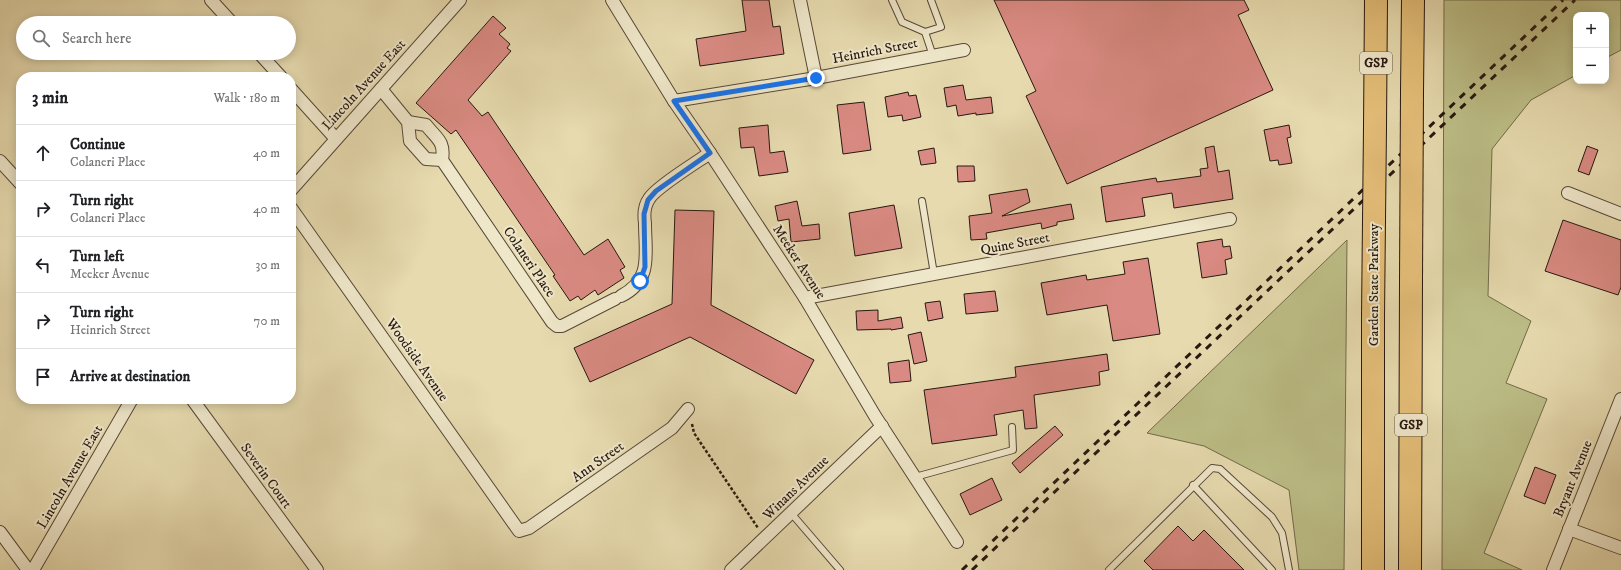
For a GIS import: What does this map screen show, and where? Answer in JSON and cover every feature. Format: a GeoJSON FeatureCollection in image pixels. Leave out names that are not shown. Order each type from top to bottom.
{"type":"FeatureCollection","features":[{"type":"Feature","properties":{"kind":"highway","name":"Garden State Parkway"},"geometry":{"type":"LineString","coordinates":[[1373,570],[1373,316],[1376,0]]}},
{"type":"Feature","properties":{"kind":"highway","name":"GSP"},"geometry":{"type":"LineString","coordinates":[[1410,570],[1413,0]]}},
{"type":"Feature","properties":{"kind":"street"},"geometry":{"type":"LineString","coordinates":[[211,0],[226,16]]}},
{"type":"Feature","properties":{"kind":"street","name":"Lincoln Avenue East"},"geometry":{"type":"LineString","coordinates":[[296,184],[460,0]]}},
{"type":"Feature","properties":{"kind":"street","name":"Meeker Avenue"},"geometry":{"type":"LineString","coordinates":[[612,0],[674,101],[805,298],[882,426],[957,542]]}},
{"type":"Feature","properties":{"kind":"street"},"geometry":{"type":"LineString","coordinates":[[800,0],[816,78]]}},
{"type":"Feature","properties":{"kind":"street","name":"Heinrich Street"},"geometry":{"type":"LineString","coordinates":[[674,101],[816,78],[964,50]]}},
{"type":"Feature","properties":{"kind":"street"},"geometry":{"type":"LineString","coordinates":[[265,60],[276,72]]}},
{"type":"Feature","properties":{"kind":"street"},"geometry":{"type":"LineString","coordinates":[[380,89],[408,122],[410,141],[426,159],[442,160]]}},
{"type":"Feature","properties":{"kind":"street"},"geometry":{"type":"LineString","coordinates":[[296,95],[336,139]]}},
{"type":"Feature","properties":{"kind":"street","name":"Colaneri Place"},"geometry":{"type":"LineString","coordinates":[[408,122],[426,125],[442,144],[442,160],[556,326],[562,326],[618,298],[631,291],[640,281],[645,267],[644,214],[648,200],[656,191],[710,153]]}},
{"type":"Feature","properties":{"kind":"street"},"geometry":{"type":"LineString","coordinates":[[0,161],[16,179]]}},
{"type":"Feature","properties":{"kind":"street"},"geometry":{"type":"LineString","coordinates":[[1568,194],[1621,214]]}},
{"type":"Feature","properties":{"kind":"street","name":"Woodside Avenue"},"geometry":{"type":"LineString","coordinates":[[296,215],[519,530]]}},
{"type":"Feature","properties":{"kind":"street","name":"Quine Street"},"geometry":{"type":"LineString","coordinates":[[805,298],[1230,219]]}},
{"type":"Feature","properties":{"kind":"street","name":"Bryant Avenue"},"geometry":{"type":"LineString","coordinates":[[1553,570],[1621,399]]}},
{"type":"Feature","properties":{"kind":"street","name":"Lincoln Avenue East"},"geometry":{"type":"LineString","coordinates":[[34,570],[129,404]]}},
{"type":"Feature","properties":{"kind":"street","name":"Severin Court"},"geometry":{"type":"LineString","coordinates":[[196,404],[317,570]]}},
{"type":"Feature","properties":{"kind":"street","name":"Ann Street"},"geometry":{"type":"LineString","coordinates":[[519,530],[529,528],[672,428],[688,410]]}},
{"type":"Feature","properties":{"kind":"street","name":"Winans Avenue"},"geometry":{"type":"LineString","coordinates":[[731,570],[882,426]]}},
{"type":"Feature","properties":{"kind":"street"},"geometry":{"type":"LineString","coordinates":[[1570,529],[1621,548]]}},
{"type":"Feature","properties":{"kind":"street"},"geometry":{"type":"LineString","coordinates":[[0,532],[28,570]]}},
{"type":"Feature","properties":{"kind":"lane"},"geometry":{"type":"LineString","coordinates":[[892,0],[902,22],[925,32],[940,27],[931,0]]}},
{"type":"Feature","properties":{"kind":"lane"},"geometry":{"type":"LineString","coordinates":[[925,32],[932,56]]}},
{"type":"Feature","properties":{"kind":"lane"},"geometry":{"type":"LineString","coordinates":[[922,201],[934,274]]}},
{"type":"Feature","properties":{"kind":"lane"},"geometry":{"type":"LineString","coordinates":[[916,477],[1013,450],[1012,427]]}},
{"type":"Feature","properties":{"kind":"lane"},"geometry":{"type":"LineString","coordinates":[[1109,570],[1212,468],[1220,469],[1272,516],[1282,533],[1289,570]]}},
{"type":"Feature","properties":{"kind":"lane"},"geometry":{"type":"LineString","coordinates":[[1194,485],[1272,570]]}},
{"type":"Feature","properties":{"kind":"lane"},"geometry":{"type":"LineString","coordinates":[[791,513],[840,570]]}},
{"type":"Feature","properties":{"kind":"path"},"geometry":{"type":"LineString","coordinates":[[688,410],[694,433],[765,538]]}},
{"type":"Feature","properties":{"kind":"green space"},"geometry":{"type":"Polygon","coordinates":[[[1444,0],[1621,0],[1621,50],[1609,56],[1609,12],[1573,12],[1573,77],[1531,100],[1492,149],[1488,296],[1531,321],[1506,383],[1547,399],[1484,553],[1522,570],[1442,570],[1444,0]]]}},
{"type":"Feature","properties":{"kind":"green space"},"geometry":{"type":"Polygon","coordinates":[[[1347,240],[1344,570],[1299,570],[1289,490],[1204,446],[1147,433],[1347,240]]]}},
{"type":"Feature","properties":{"kind":"building"},"geometry":{"type":"Polygon","coordinates":[[[742,0],[769,0],[773,27],[780,26],[784,54],[700,66],[696,39],[746,31],[742,0]]]}},
{"type":"Feature","properties":{"kind":"building"},"geometry":{"type":"Polygon","coordinates":[[[994,0],[1244,0],[1249,10],[1238,15],[1273,90],[1067,184],[1026,96],[1036,91],[994,0]]]}},
{"type":"Feature","properties":{"kind":"building"},"geometry":{"type":"Polygon","coordinates":[[[493,16],[506,28],[499,34],[510,44],[507,48],[511,51],[468,100],[482,116],[488,112],[584,255],[608,239],[625,267],[620,270],[624,278],[598,295],[595,290],[581,300],[578,296],[570,301],[553,276],[555,275],[456,130],[451,134],[416,103],[493,16]]]}},
{"type":"Feature","properties":{"kind":"building"},"geometry":{"type":"Polygon","coordinates":[[[963,85],[966,100],[991,97],[993,113],[976,115],[976,113],[958,116],[956,105],[947,107],[944,88],[963,85]]]}},
{"type":"Feature","properties":{"kind":"building"},"geometry":{"type":"Polygon","coordinates":[[[908,92],[909,96],[916,95],[921,117],[903,121],[902,115],[888,117],[885,97],[908,92]]]}},
{"type":"Feature","properties":{"kind":"building"},"geometry":{"type":"Polygon","coordinates":[[[864,102],[871,150],[843,154],[837,105],[864,102]]]}},
{"type":"Feature","properties":{"kind":"building"},"geometry":{"type":"Polygon","coordinates":[[[768,125],[770,153],[784,151],[788,172],[759,176],[754,147],[741,148],[739,128],[768,125]]]}},
{"type":"Feature","properties":{"kind":"building"},"geometry":{"type":"Polygon","coordinates":[[[1289,125],[1291,137],[1287,138],[1292,163],[1279,165],[1278,160],[1270,161],[1264,130],[1289,125]]]}},
{"type":"Feature","properties":{"kind":"building"},"geometry":{"type":"Polygon","coordinates":[[[1214,146],[1218,172],[1229,170],[1233,199],[1174,208],[1172,193],[1142,198],[1145,216],[1106,222],[1101,187],[1156,178],[1157,182],[1201,176],[1200,169],[1208,168],[1205,148],[1214,146]]]}},
{"type":"Feature","properties":{"kind":"building"},"geometry":{"type":"Polygon","coordinates":[[[1587,146],[1598,150],[1589,175],[1578,171],[1587,146]]]}},
{"type":"Feature","properties":{"kind":"building"},"geometry":{"type":"Polygon","coordinates":[[[934,148],[936,163],[921,165],[918,151],[934,148]]]}},
{"type":"Feature","properties":{"kind":"building"},"geometry":{"type":"Polygon","coordinates":[[[957,166],[974,166],[975,181],[958,182],[957,166]]]}},
{"type":"Feature","properties":{"kind":"building"},"geometry":{"type":"Polygon","coordinates":[[[1027,189],[1030,202],[1002,216],[1071,204],[1074,219],[1057,222],[1057,225],[1042,229],[1041,223],[986,233],[987,239],[971,240],[969,216],[992,213],[989,195],[1027,189]]]}},
{"type":"Feature","properties":{"kind":"building"},"geometry":{"type":"Polygon","coordinates":[[[797,201],[802,226],[819,224],[820,239],[791,242],[789,219],[778,221],[775,206],[797,201]]]}},
{"type":"Feature","properties":{"kind":"building"},"geometry":{"type":"Polygon","coordinates":[[[894,205],[902,248],[855,256],[849,213],[894,205]]]}},
{"type":"Feature","properties":{"kind":"building"},"geometry":{"type":"Polygon","coordinates":[[[675,210],[714,211],[711,305],[814,360],[796,394],[690,337],[590,382],[574,348],[672,304],[675,210]]]}},
{"type":"Feature","properties":{"kind":"building"},"geometry":{"type":"Polygon","coordinates":[[[1563,220],[1621,240],[1621,287],[1618,295],[1545,271],[1563,220]]]}},
{"type":"Feature","properties":{"kind":"building"},"geometry":{"type":"Polygon","coordinates":[[[1222,239],[1223,247],[1230,246],[1232,258],[1225,260],[1227,274],[1202,278],[1197,243],[1222,239]]]}},
{"type":"Feature","properties":{"kind":"building"},"geometry":{"type":"Polygon","coordinates":[[[1148,258],[1160,334],[1113,341],[1107,305],[1047,315],[1041,283],[1086,275],[1087,280],[1125,274],[1123,262],[1148,258]]]}},
{"type":"Feature","properties":{"kind":"building"},"geometry":{"type":"Polygon","coordinates":[[[995,291],[998,311],[966,314],[964,294],[995,291]]]}},
{"type":"Feature","properties":{"kind":"building"},"geometry":{"type":"Polygon","coordinates":[[[940,301],[943,318],[928,321],[925,303],[940,301]]]}},
{"type":"Feature","properties":{"kind":"building"},"geometry":{"type":"Polygon","coordinates":[[[878,310],[878,321],[901,317],[903,328],[891,330],[857,330],[856,311],[878,310]]]}},
{"type":"Feature","properties":{"kind":"building"},"geometry":{"type":"Polygon","coordinates":[[[921,332],[927,361],[914,364],[908,335],[921,332]]]}},
{"type":"Feature","properties":{"kind":"building"},"geometry":{"type":"Polygon","coordinates":[[[1107,354],[1109,370],[1099,372],[1100,385],[1034,395],[1037,428],[1025,429],[1023,410],[994,415],[997,435],[932,444],[924,390],[1016,377],[1015,367],[1107,354]]]}},
{"type":"Feature","properties":{"kind":"building"},"geometry":{"type":"Polygon","coordinates":[[[909,360],[911,381],[890,383],[888,363],[909,360]]]}},
{"type":"Feature","properties":{"kind":"building"},"geometry":{"type":"Polygon","coordinates":[[[1055,426],[1063,435],[1020,473],[1012,463],[1055,426]]]}},
{"type":"Feature","properties":{"kind":"building"},"geometry":{"type":"Polygon","coordinates":[[[1535,467],[1556,475],[1545,504],[1524,496],[1535,467]]]}},
{"type":"Feature","properties":{"kind":"building"},"geometry":{"type":"Polygon","coordinates":[[[992,478],[1002,500],[970,515],[960,494],[992,478]]]}},
{"type":"Feature","properties":{"kind":"building"},"geometry":{"type":"Polygon","coordinates":[[[1178,526],[1193,541],[1204,530],[1244,570],[1153,570],[1144,561],[1178,526]]]}},
{"type":"Feature","properties":{"kind":"railway"},"geometry":{"type":"LineString","coordinates":[[962,570],[1563,0]]}},
{"type":"Feature","properties":{"kind":"railway"},"geometry":{"type":"LineString","coordinates":[[972,570],[1575,0]]}},
{"type":"Feature","properties":{"kind":"route"},"geometry":{"type":"LineString","coordinates":[[640,281],[645,267],[644,214],[648,200],[656,191],[710,153],[674,101],[816,78]]}}]}
